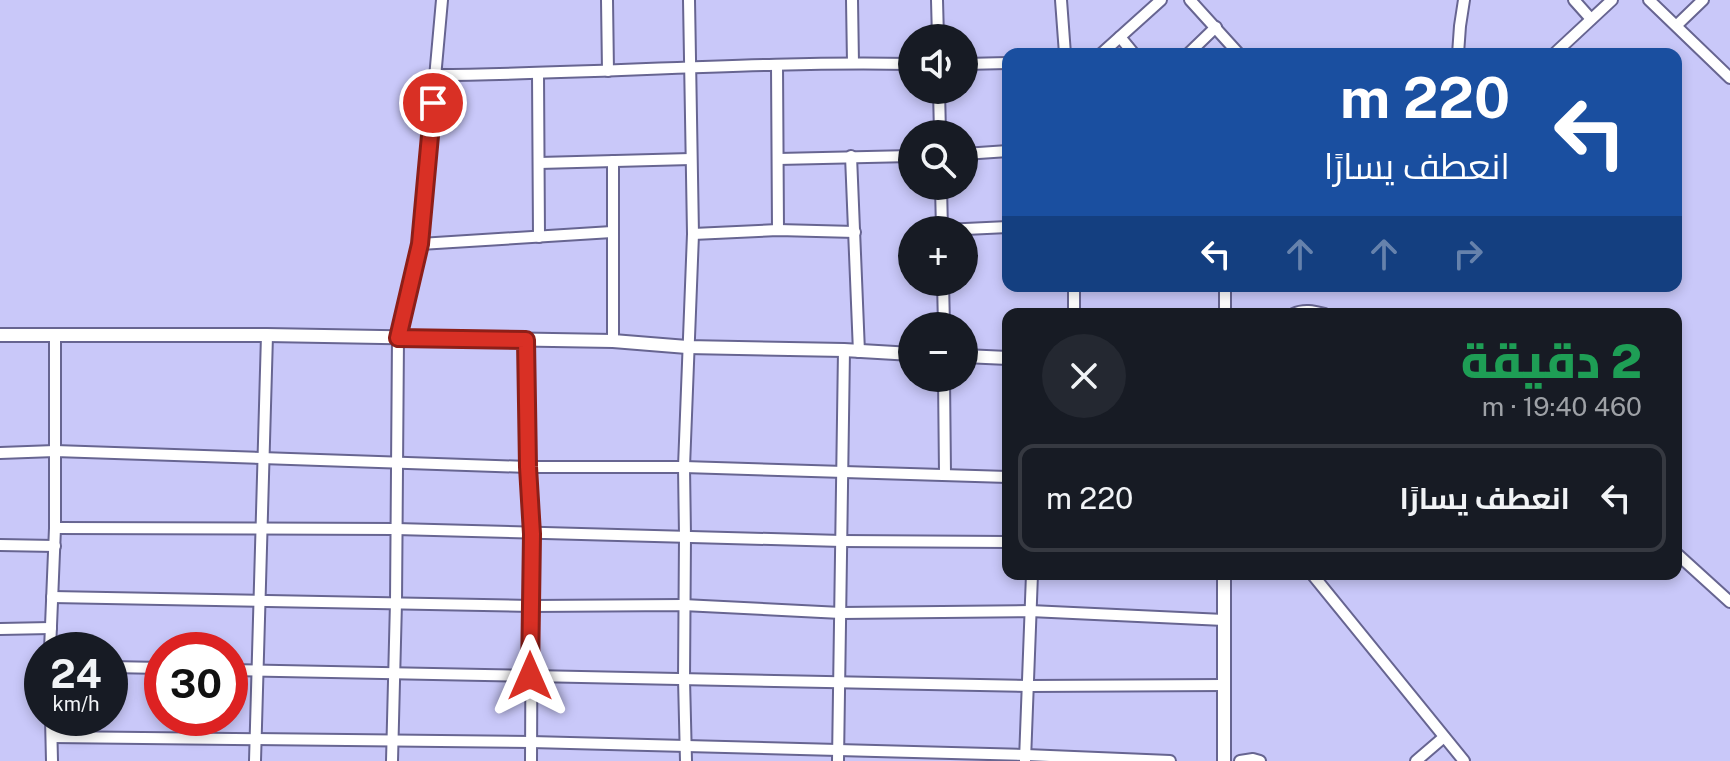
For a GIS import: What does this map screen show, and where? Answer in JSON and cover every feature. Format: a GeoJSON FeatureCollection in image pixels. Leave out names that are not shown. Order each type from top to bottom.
{"type":"FeatureCollection","features":[{"type":"Feature","properties":{"kind":"street"},"geometry":{"type":"LineString","coordinates":[[392,761],[398,338],[420,244],[442,0]]}},
{"type":"Feature","properties":{"kind":"street"},"geometry":{"type":"LineString","coordinates":[[607,0],[608,71]]}},
{"type":"Feature","properties":{"kind":"street"},"geometry":{"type":"LineString","coordinates":[[686,761],[684,467],[693,234],[689,0]]}},
{"type":"Feature","properties":{"kind":"street"},"geometry":{"type":"LineString","coordinates":[[852,0],[853,63]]}},
{"type":"Feature","properties":{"kind":"street"},"geometry":{"type":"LineString","coordinates":[[937,0],[938,24]]}},
{"type":"Feature","properties":{"kind":"street"},"geometry":{"type":"LineString","coordinates":[[1061,0],[1065,48]]}},
{"type":"Feature","properties":{"kind":"street"},"geometry":{"type":"LineString","coordinates":[[1108,48],[1161,0]]}},
{"type":"Feature","properties":{"kind":"street"},"geometry":{"type":"LineString","coordinates":[[1190,0],[1234,48]]}},
{"type":"Feature","properties":{"kind":"street"},"geometry":{"type":"LineString","coordinates":[[1458,48],[1464,0]]}},
{"type":"Feature","properties":{"kind":"street"},"geometry":{"type":"LineString","coordinates":[[1574,0],[1591,19]]}},
{"type":"Feature","properties":{"kind":"street"},"geometry":{"type":"LineString","coordinates":[[1560,48],[1612,0]]}},
{"type":"Feature","properties":{"kind":"street"},"geometry":{"type":"LineString","coordinates":[[1649,0],[1727,70]]}},
{"type":"Feature","properties":{"kind":"street"},"geometry":{"type":"LineString","coordinates":[[1677,25],[1703,0]]}},
{"type":"Feature","properties":{"kind":"street"},"geometry":{"type":"LineString","coordinates":[[1194,48],[1216,27]]}},
{"type":"Feature","properties":{"kind":"street"},"geometry":{"type":"LineString","coordinates":[[1120,37],[1129,48]]}},
{"type":"Feature","properties":{"kind":"street"},"geometry":{"type":"LineString","coordinates":[[978,64],[1002,63]]}},
{"type":"Feature","properties":{"kind":"street"},"geometry":{"type":"LineString","coordinates":[[436,75],[898,64]]}},
{"type":"Feature","properties":{"kind":"street"},"geometry":{"type":"LineString","coordinates":[[777,65],[778,230]]}},
{"type":"Feature","properties":{"kind":"street"},"geometry":{"type":"LineString","coordinates":[[538,74],[539,237]]}},
{"type":"Feature","properties":{"kind":"street"},"geometry":{"type":"LineString","coordinates":[[978,153],[1002,151]]}},
{"type":"Feature","properties":{"kind":"street"},"geometry":{"type":"LineString","coordinates":[[851,156],[859,352]]}},
{"type":"Feature","properties":{"kind":"street"},"geometry":{"type":"LineString","coordinates":[[778,159],[898,156]]}},
{"type":"Feature","properties":{"kind":"street"},"geometry":{"type":"LineString","coordinates":[[539,163],[691,159]]}},
{"type":"Feature","properties":{"kind":"street"},"geometry":{"type":"LineString","coordinates":[[613,161],[613,341]]}},
{"type":"Feature","properties":{"kind":"street"},"geometry":{"type":"LineString","coordinates":[[978,228],[1002,227]]}},
{"type":"Feature","properties":{"kind":"street"},"geometry":{"type":"LineString","coordinates":[[693,234],[778,230],[855,232]]}},
{"type":"Feature","properties":{"kind":"street"},"geometry":{"type":"LineString","coordinates":[[420,244],[612,232]]}},
{"type":"Feature","properties":{"kind":"street"},"geometry":{"type":"LineString","coordinates":[[0,335],[267,335],[613,341],[687,347],[898,353]]}},
{"type":"Feature","properties":{"kind":"street"},"geometry":{"type":"LineString","coordinates":[[51,632],[55,546],[55,335]]}},
{"type":"Feature","properties":{"kind":"street"},"geometry":{"type":"LineString","coordinates":[[255,761],[267,335]]}},
{"type":"Feature","properties":{"kind":"street"},"geometry":{"type":"LineString","coordinates":[[526,340],[532,534],[531,761]]}},
{"type":"Feature","properties":{"kind":"street"},"geometry":{"type":"LineString","coordinates":[[838,755],[844,350]]}},
{"type":"Feature","properties":{"kind":"street"},"geometry":{"type":"LineString","coordinates":[[978,357],[1002,358]]}},
{"type":"Feature","properties":{"kind":"street"},"geometry":{"type":"LineString","coordinates":[[944,392],[945,474]]}},
{"type":"Feature","properties":{"kind":"street"},"geometry":{"type":"LineString","coordinates":[[0,453],[55,451],[528,467],[684,467],[1002,477]]}},
{"type":"Feature","properties":{"kind":"street"},"geometry":{"type":"LineString","coordinates":[[55,528],[396,529],[842,541],[1002,542]]}},
{"type":"Feature","properties":{"kind":"street"},"geometry":{"type":"LineString","coordinates":[[0,545],[55,546]]}},
{"type":"Feature","properties":{"kind":"street"},"geometry":{"type":"LineString","coordinates":[[1682,558],[1730,602]]}},
{"type":"Feature","properties":{"kind":"street"},"geometry":{"type":"LineString","coordinates":[[1026,758],[1032,580]]}},
{"type":"Feature","properties":{"kind":"street"},"geometry":{"type":"LineString","coordinates":[[1224,580],[1224,761]]}},
{"type":"Feature","properties":{"kind":"street"},"geometry":{"type":"LineString","coordinates":[[1317,580],[1464,761]]}},
{"type":"Feature","properties":{"kind":"street"},"geometry":{"type":"LineString","coordinates":[[52,597],[531,606],[683,605],[841,613],[1030,611],[1224,620]]}},
{"type":"Feature","properties":{"kind":"street"},"geometry":{"type":"LineString","coordinates":[[0,629],[51,628]]}},
{"type":"Feature","properties":{"kind":"street"},"geometry":{"type":"LineString","coordinates":[[248,670],[1028,686],[1224,685]]}},
{"type":"Feature","properties":{"kind":"street"},"geometry":{"type":"LineString","coordinates":[[52,761],[52,737],[531,742],[838,755],[1170,761]]}},
{"type":"Feature","properties":{"kind":"street"},"geometry":{"type":"LineString","coordinates":[[1416,761],[1444,737]]}},
{"type":"Feature","properties":{"kind":"street"},"geometry":{"type":"LineString","coordinates":[[1240,761],[1260,761]]}},
{"type":"Feature","properties":{"kind":"route"},"geometry":{"type":"LineString","coordinates":[[433,103],[420,244],[398,338],[526,340],[532,534],[530,676]]}}]}
